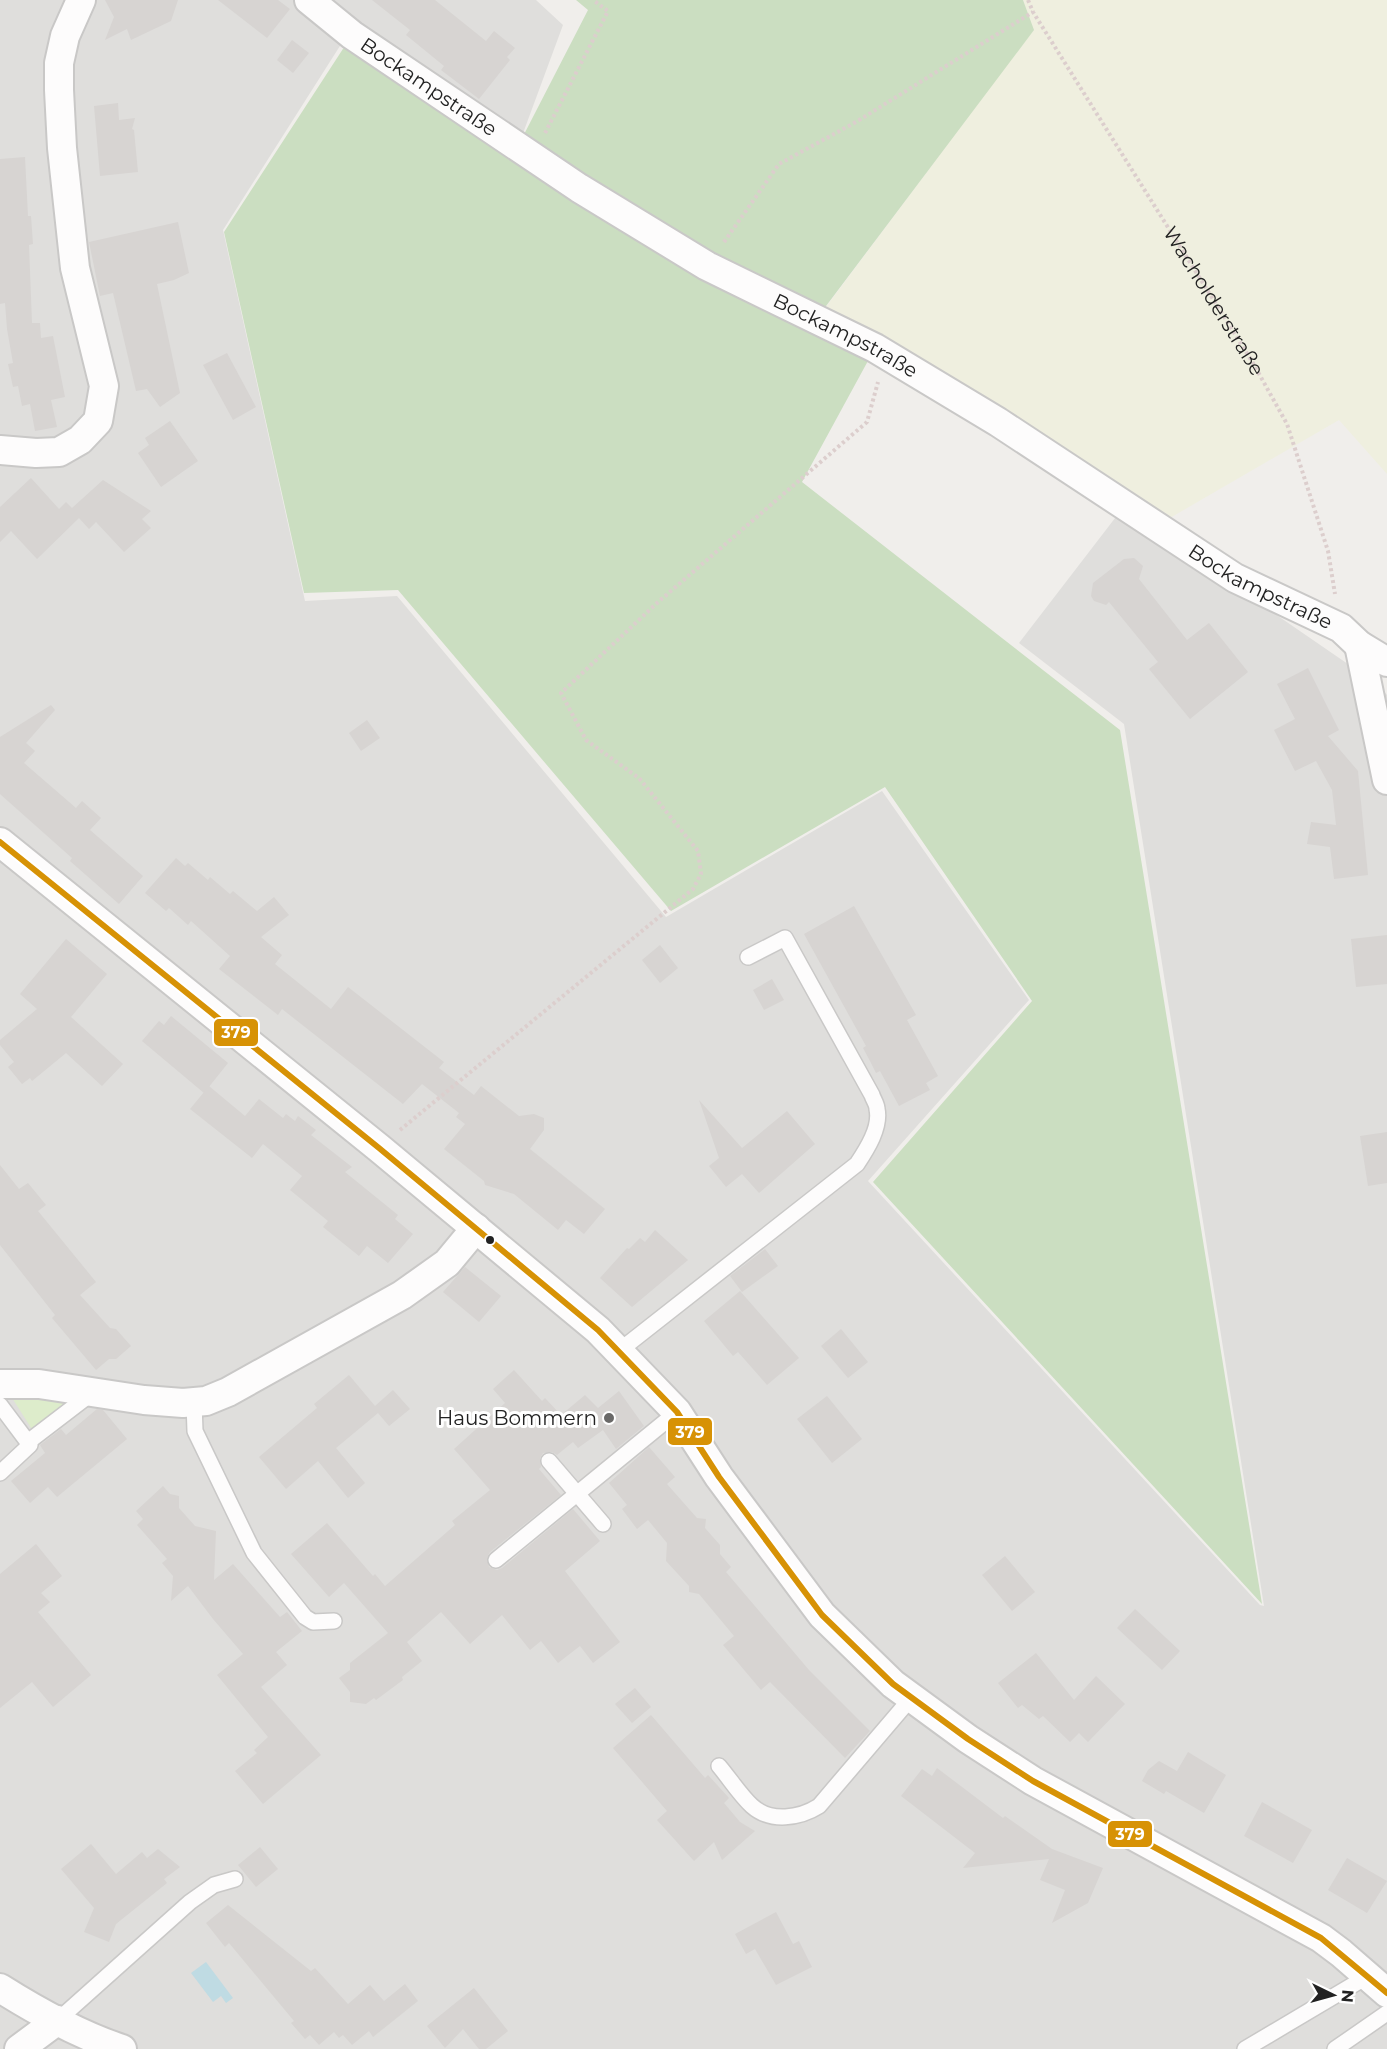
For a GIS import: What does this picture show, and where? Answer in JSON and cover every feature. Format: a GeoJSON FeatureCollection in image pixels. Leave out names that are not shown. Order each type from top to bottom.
{"type":"FeatureCollection","features":[{"type":"Feature","properties":{"kind":"street"},"geometry":{"type":"LineString","coordinates":[[0,450],[59,452],[80,440],[98,421],[104,386],[75,268],[62,148],[59,90],[59,63],[65,36],[81,0]]}},
{"type":"Feature","properties":{"kind":"street","name":"Bockampstraße"},"geometry":{"type":"LineString","coordinates":[[309,0],[352,35],[579,188],[707,266],[887,355],[998,422],[1235,578],[1350,636],[1387,662]]}},
{"type":"Feature","properties":{"kind":"street"},"geometry":{"type":"LineString","coordinates":[[1350,636],[1387,780]]}},
{"type":"Feature","properties":{"kind":"street"},"geometry":{"type":"LineString","coordinates":[[0,842],[379,1148],[598,1330],[677,1412],[719,1477],[822,1615],[893,1684],[968,1739],[1033,1781],[1320,1938],[1378,1984]]}},
{"type":"Feature","properties":{"kind":"street"},"geometry":{"type":"LineString","coordinates":[[0,1384],[39,1384],[144,1400],[194,1403],[228,1392],[402,1295],[447,1263],[476,1228]]}},
{"type":"Feature","properties":{"kind":"street"},"geometry":{"type":"LineString","coordinates":[[0,1988],[58,2020],[122,2049]]}},
{"type":"Feature","properties":{"kind":"street"},"geometry":{"type":"LineString","coordinates":[[19,2049],[58,2020]]}},
{"type":"Feature","properties":{"kind":"lane"},"geometry":{"type":"LineString","coordinates":[[619,1351],[857,1164],[872,1137],[878,1109],[872,1095],[785,938],[748,957]]}},
{"type":"Feature","properties":{"kind":"lane"},"geometry":{"type":"LineString","coordinates":[[28,1442],[94,1391]]}},
{"type":"Feature","properties":{"kind":"lane"},"geometry":{"type":"LineString","coordinates":[[194,1403],[195,1431],[254,1553],[305,1617],[313,1622],[334,1621]]}},
{"type":"Feature","properties":{"kind":"lane"},"geometry":{"type":"LineString","coordinates":[[0,1405],[30,1445],[0,1473]]}},
{"type":"Feature","properties":{"kind":"lane"},"geometry":{"type":"LineString","coordinates":[[496,1560],[677,1412]]}},
{"type":"Feature","properties":{"kind":"lane"},"geometry":{"type":"LineString","coordinates":[[549,1461],[603,1524]]}},
{"type":"Feature","properties":{"kind":"lane"},"geometry":{"type":"LineString","coordinates":[[719,1766],[753,1807],[762,1812],[783,1817],[809,1812],[819,1806],[912,1697]]}},
{"type":"Feature","properties":{"kind":"lane"},"geometry":{"type":"LineString","coordinates":[[58,2020],[190,1902],[214,1885],[235,1879]]}},
{"type":"Feature","properties":{"kind":"lane"},"geometry":{"type":"LineString","coordinates":[[1245,2049],[1378,1984]]}},
{"type":"Feature","properties":{"kind":"lane"},"geometry":{"type":"LineString","coordinates":[[1335,2049],[1387,2013]]}},
{"type":"Feature","properties":{"kind":"path"},"geometry":{"type":"LineString","coordinates":[[532,157],[608,11],[593,0]]}},
{"type":"Feature","properties":{"kind":"path","name":"Wacholderstraße"},"geometry":{"type":"LineString","coordinates":[[1028,0],[1033,12],[1253,363],[1287,424],[1328,551],[1350,636]]}},
{"type":"Feature","properties":{"kind":"path"},"geometry":{"type":"LineString","coordinates":[[707,266],[779,164],[856,122],[1033,12]]}},
{"type":"Feature","properties":{"kind":"path"},"geometry":{"type":"LineString","coordinates":[[379,1148],[693,889],[701,874],[698,851],[639,778],[586,740],[561,693],[657,603],[867,422],[887,355]]}},
{"type":"Feature","properties":{"kind":"shaded area"},"geometry":{"type":"Polygon","coordinates":[[[0,0],[536,0],[563,25],[522,136],[352,27],[223,230],[305,601],[397,596],[666,917],[882,791],[1029,1000],[868,1181],[1260,1605],[1264,1606],[1124,724],[1019,643],[1122,509],[1377,684],[1387,695],[1387,2049],[0,2049],[0,0]]]}},
{"type":"Feature","properties":{"kind":"green space"},"geometry":{"type":"Polygon","coordinates":[[[576,0],[1023,0],[1034,30],[817,318],[875,348],[802,482],[1120,730],[1262,1604],[873,1182],[1032,1001],[885,787],[671,911],[398,590],[304,593],[224,232],[352,35],[517,148],[588,10],[576,0]]]}},
{"type":"Feature","properties":{"kind":"green space"},"geometry":{"type":"Polygon","coordinates":[[[1023,0],[1387,0],[1387,474],[1339,420],[1163,522],[817,319],[1033,30],[1023,0]]]}},
{"type":"Feature","properties":{"kind":"green space"},"geometry":{"type":"Polygon","coordinates":[[[9,1393],[76,1395],[33,1431],[9,1393]]]}},
{"type":"Feature","properties":{"kind":"water"},"geometry":{"type":"Polygon","coordinates":[[[206,1962],[233,1998],[226,2003],[221,1996],[213,2002],[191,1973],[206,1962]]]}},
{"type":"Feature","properties":{"kind":"building"},"geometry":{"type":"Polygon","coordinates":[[[105,0],[178,0],[171,21],[131,40],[127,29],[105,40],[114,17],[105,0]]]}},
{"type":"Feature","properties":{"kind":"building"},"geometry":{"type":"Polygon","coordinates":[[[218,0],[278,0],[290,9],[267,38],[218,0]]]}},
{"type":"Feature","properties":{"kind":"building"},"geometry":{"type":"Polygon","coordinates":[[[372,0],[435,0],[486,41],[494,31],[515,48],[507,57],[510,60],[479,99],[441,70],[444,66],[406,35],[410,30],[372,0]]]}},
{"type":"Feature","properties":{"kind":"building"},"geometry":{"type":"Polygon","coordinates":[[[292,40],[309,53],[293,73],[277,60],[292,40]]]}},
{"type":"Feature","properties":{"kind":"building"},"geometry":{"type":"Polygon","coordinates":[[[118,103],[119,120],[135,118],[132,129],[134,130],[138,172],[100,176],[94,106],[118,103]]]}},
{"type":"Feature","properties":{"kind":"building"},"geometry":{"type":"Polygon","coordinates":[[[25,157],[28,216],[31,216],[33,244],[29,245],[32,323],[40,323],[41,338],[53,336],[65,397],[51,400],[57,427],[35,431],[30,404],[22,406],[18,386],[13,387],[8,364],[13,363],[5,303],[0,304],[0,159],[25,157]]]}},
{"type":"Feature","properties":{"kind":"building"},"geometry":{"type":"Polygon","coordinates":[[[178,222],[189,273],[157,284],[180,393],[160,407],[147,389],[136,391],[113,293],[100,296],[89,242],[178,222]]]}},
{"type":"Feature","properties":{"kind":"building"},"geometry":{"type":"Polygon","coordinates":[[[227,353],[256,407],[233,420],[203,365],[227,353]]]}},
{"type":"Feature","properties":{"kind":"building"},"geometry":{"type":"Polygon","coordinates":[[[170,421],[198,461],[161,487],[138,453],[149,445],[145,438],[170,421]]]}},
{"type":"Feature","properties":{"kind":"building"},"geometry":{"type":"Polygon","coordinates":[[[31,478],[59,509],[66,502],[72,508],[103,480],[151,511],[142,519],[151,528],[124,552],[96,522],[89,529],[79,518],[37,559],[11,531],[0,542],[0,507],[31,478]]]}},
{"type":"Feature","properties":{"kind":"building"},"geometry":{"type":"Polygon","coordinates":[[[1134,558],[1143,566],[1139,579],[1187,640],[1209,623],[1248,672],[1190,719],[1149,669],[1158,662],[1109,602],[1106,605],[1094,601],[1091,596],[1093,583],[1124,559],[1134,558]]]}},
{"type":"Feature","properties":{"kind":"building"},"geometry":{"type":"Polygon","coordinates":[[[1308,668],[1339,730],[1328,736],[1358,771],[1368,875],[1334,879],[1330,847],[1307,844],[1311,822],[1336,825],[1332,790],[1316,761],[1295,771],[1274,730],[1295,719],[1277,684],[1308,668]]]}},
{"type":"Feature","properties":{"kind":"building"},"geometry":{"type":"Polygon","coordinates":[[[51,705],[55,710],[26,743],[35,751],[24,763],[76,808],[82,801],[101,818],[90,830],[143,876],[119,904],[70,861],[72,858],[0,794],[0,737],[51,705]]]}},
{"type":"Feature","properties":{"kind":"building"},"geometry":{"type":"Polygon","coordinates":[[[367,720],[380,738],[361,751],[349,733],[367,720]]]}},
{"type":"Feature","properties":{"kind":"building"},"geometry":{"type":"Polygon","coordinates":[[[176,858],[185,866],[188,863],[208,880],[210,877],[230,894],[233,891],[257,911],[274,897],[289,915],[261,937],[282,955],[275,964],[331,1009],[348,987],[444,1062],[439,1068],[474,1095],[481,1086],[519,1116],[534,1114],[544,1118],[544,1130],[530,1149],[605,1209],[584,1234],[566,1220],[558,1230],[514,1194],[485,1185],[484,1181],[444,1149],[465,1124],[456,1117],[459,1113],[422,1084],[403,1104],[282,1009],[278,1015],[219,969],[230,956],[191,921],[188,925],[169,908],[166,911],[145,893],[176,858]]]}},
{"type":"Feature","properties":{"kind":"building"},"geometry":{"type":"Polygon","coordinates":[[[854,906],[916,1015],[907,1020],[938,1076],[926,1083],[930,1090],[899,1106],[880,1071],[876,1073],[863,1048],[866,1046],[804,934],[854,906]]]}},
{"type":"Feature","properties":{"kind":"building"},"geometry":{"type":"Polygon","coordinates":[[[1387,935],[1387,984],[1356,987],[1351,939],[1387,935]]]}},
{"type":"Feature","properties":{"kind":"building"},"geometry":{"type":"Polygon","coordinates":[[[66,939],[107,974],[71,1017],[123,1064],[102,1086],[66,1053],[32,1081],[30,1078],[22,1084],[8,1067],[14,1062],[0,1045],[0,1040],[37,1009],[20,994],[66,939]]]}},
{"type":"Feature","properties":{"kind":"building"},"geometry":{"type":"Polygon","coordinates":[[[660,945],[678,968],[660,983],[642,960],[660,945]]]}},
{"type":"Feature","properties":{"kind":"building"},"geometry":{"type":"Polygon","coordinates":[[[772,979],[784,1000],[764,1010],[753,990],[772,979]]]}},
{"type":"Feature","properties":{"kind":"building"},"geometry":{"type":"Polygon","coordinates":[[[171,1016],[228,1063],[204,1093],[142,1041],[159,1021],[164,1025],[171,1016]]]}},
{"type":"Feature","properties":{"kind":"building"},"geometry":{"type":"Polygon","coordinates":[[[209,1086],[245,1116],[259,1099],[283,1118],[286,1114],[295,1121],[298,1116],[316,1130],[311,1135],[352,1167],[345,1172],[398,1215],[395,1219],[413,1234],[388,1263],[367,1246],[359,1256],[323,1227],[328,1221],[290,1190],[302,1176],[263,1144],[252,1158],[190,1109],[209,1086]]]}},
{"type":"Feature","properties":{"kind":"building"},"geometry":{"type":"Polygon","coordinates":[[[699,1100],[742,1148],[787,1111],[815,1144],[759,1193],[742,1174],[726,1187],[709,1166],[719,1158],[699,1100]]]}},
{"type":"Feature","properties":{"kind":"building"},"geometry":{"type":"Polygon","coordinates":[[[1387,1132],[1387,1183],[1368,1186],[1360,1136],[1387,1132]]]}},
{"type":"Feature","properties":{"kind":"building"},"geometry":{"type":"Polygon","coordinates":[[[0,1165],[19,1189],[28,1183],[46,1205],[38,1211],[96,1282],[80,1295],[110,1328],[116,1329],[131,1346],[116,1359],[109,1359],[96,1370],[52,1318],[55,1315],[0,1245],[0,1165]]]}},
{"type":"Feature","properties":{"kind":"building"},"geometry":{"type":"Polygon","coordinates":[[[655,1230],[688,1260],[632,1307],[600,1278],[627,1248],[629,1249],[640,1238],[645,1242],[655,1230]]]}},
{"type":"Feature","properties":{"kind":"building"},"geometry":{"type":"Polygon","coordinates":[[[765,1249],[778,1266],[742,1292],[730,1276],[765,1249]]]}},
{"type":"Feature","properties":{"kind":"building"},"geometry":{"type":"Polygon","coordinates":[[[465,1267],[501,1296],[479,1322],[443,1292],[465,1267]]]}},
{"type":"Feature","properties":{"kind":"building"},"geometry":{"type":"Polygon","coordinates":[[[740,1291],[799,1358],[767,1385],[738,1352],[733,1356],[704,1321],[740,1291]]]}},
{"type":"Feature","properties":{"kind":"building"},"geometry":{"type":"Polygon","coordinates":[[[841,1329],[868,1362],[848,1378],[821,1346],[841,1329]]]}},
{"type":"Feature","properties":{"kind":"building"},"geometry":{"type":"Polygon","coordinates":[[[514,1370],[542,1401],[545,1398],[561,1415],[585,1395],[598,1408],[619,1391],[644,1426],[616,1449],[603,1430],[578,1448],[573,1442],[557,1455],[552,1452],[543,1453],[539,1469],[561,1495],[490,1552],[487,1557],[489,1567],[497,1570],[502,1568],[573,1509],[600,1541],[565,1571],[620,1642],[593,1663],[580,1646],[558,1663],[541,1641],[530,1650],[502,1615],[470,1644],[441,1612],[407,1642],[422,1661],[402,1677],[403,1680],[376,1700],[374,1698],[366,1704],[350,1702],[350,1692],[339,1678],[350,1670],[350,1663],[388,1633],[344,1583],[329,1597],[291,1554],[327,1523],[373,1576],[375,1574],[385,1586],[455,1525],[452,1521],[490,1490],[454,1449],[505,1403],[493,1389],[514,1370]]]}},
{"type":"Feature","properties":{"kind":"building"},"geometry":{"type":"Polygon","coordinates":[[[349,1375],[375,1406],[393,1390],[410,1409],[389,1426],[378,1413],[336,1448],[365,1483],[348,1498],[318,1461],[286,1489],[259,1457],[317,1408],[314,1404],[349,1375]]]}},
{"type":"Feature","properties":{"kind":"building"},"geometry":{"type":"Polygon","coordinates":[[[827,1396],[862,1439],[832,1463],[797,1419],[827,1396]]]}},
{"type":"Feature","properties":{"kind":"building"},"geometry":{"type":"Polygon","coordinates":[[[97,1409],[103,1410],[127,1439],[57,1497],[48,1487],[30,1503],[11,1481],[45,1453],[40,1445],[61,1429],[66,1435],[97,1409]]]}},
{"type":"Feature","properties":{"kind":"building"},"geometry":{"type":"Polygon","coordinates":[[[649,1447],[675,1477],[667,1484],[697,1518],[706,1519],[705,1528],[720,1545],[720,1554],[731,1567],[726,1572],[809,1670],[870,1731],[845,1758],[770,1682],[761,1690],[723,1645],[734,1636],[699,1594],[689,1592],[689,1586],[666,1561],[667,1543],[648,1520],[637,1529],[622,1509],[627,1505],[609,1483],[649,1447]]]}},
{"type":"Feature","properties":{"kind":"building"},"geometry":{"type":"Polygon","coordinates":[[[163,1486],[170,1494],[179,1496],[179,1508],[195,1526],[216,1531],[214,1580],[233,1564],[280,1617],[287,1612],[302,1631],[276,1652],[287,1665],[261,1687],[321,1755],[263,1804],[235,1771],[257,1753],[254,1750],[268,1737],[217,1675],[243,1654],[188,1586],[171,1601],[173,1576],[162,1563],[167,1559],[137,1525],[143,1519],[136,1511],[163,1486]]]}},
{"type":"Feature","properties":{"kind":"building"},"geometry":{"type":"Polygon","coordinates":[[[36,1544],[62,1576],[41,1593],[50,1602],[38,1612],[91,1675],[53,1707],[32,1682],[0,1708],[0,1574],[36,1544]]]}},
{"type":"Feature","properties":{"kind":"building"},"geometry":{"type":"Polygon","coordinates":[[[1005,1556],[1035,1592],[1012,1611],[982,1575],[1005,1556]]]}},
{"type":"Feature","properties":{"kind":"building"},"geometry":{"type":"Polygon","coordinates":[[[1135,1609],[1180,1651],[1162,1670],[1117,1628],[1135,1609]]]}},
{"type":"Feature","properties":{"kind":"building"},"geometry":{"type":"Polygon","coordinates":[[[1036,1653],[1074,1700],[1096,1676],[1125,1704],[1088,1742],[1079,1733],[1070,1742],[1043,1716],[1039,1719],[1022,1705],[1018,1708],[998,1683],[1036,1653]]]}},
{"type":"Feature","properties":{"kind":"building"},"geometry":{"type":"Polygon","coordinates":[[[635,1688],[651,1707],[632,1723],[615,1704],[635,1688]]]}},
{"type":"Feature","properties":{"kind":"building"},"geometry":{"type":"Polygon","coordinates":[[[651,1715],[705,1778],[708,1775],[729,1798],[724,1803],[740,1822],[755,1831],[722,1860],[714,1842],[694,1861],[657,1820],[667,1811],[613,1748],[651,1715]]]}},
{"type":"Feature","properties":{"kind":"building"},"geometry":{"type":"Polygon","coordinates":[[[1188,1752],[1226,1775],[1204,1813],[1166,1791],[1164,1794],[1142,1781],[1148,1770],[1159,1761],[1177,1771],[1188,1752]]]}},
{"type":"Feature","properties":{"kind":"building"},"geometry":{"type":"Polygon","coordinates":[[[937,1768],[1003,1818],[1005,1816],[1052,1849],[1103,1868],[1088,1903],[1052,1923],[1065,1890],[1040,1880],[1049,1859],[963,1868],[975,1853],[901,1796],[922,1769],[932,1776],[937,1768]]]}},
{"type":"Feature","properties":{"kind":"building"},"geometry":{"type":"Polygon","coordinates":[[[1262,1802],[1312,1830],[1293,1863],[1244,1836],[1262,1802]]]}},
{"type":"Feature","properties":{"kind":"building"},"geometry":{"type":"Polygon","coordinates":[[[91,1844],[116,1874],[142,1852],[147,1858],[158,1849],[180,1867],[164,1879],[167,1883],[116,1924],[109,1942],[84,1932],[94,1908],[61,1869],[91,1844]]]}},
{"type":"Feature","properties":{"kind":"building"},"geometry":{"type":"Polygon","coordinates":[[[260,1847],[278,1869],[256,1887],[238,1865],[260,1847]]]}},
{"type":"Feature","properties":{"kind":"building"},"geometry":{"type":"Polygon","coordinates":[[[1347,1858],[1387,1881],[1367,1913],[1328,1890],[1347,1858]]]}},
{"type":"Feature","properties":{"kind":"building"},"geometry":{"type":"Polygon","coordinates":[[[228,1905],[311,1971],[315,1968],[348,2004],[370,1985],[384,2001],[405,1984],[418,2001],[373,2037],[369,2031],[352,2045],[343,2035],[339,2038],[334,2032],[319,2045],[310,2035],[305,2039],[291,2023],[294,2021],[229,1943],[225,1947],[206,1923],[228,1905]]]}},
{"type":"Feature","properties":{"kind":"building"},"geometry":{"type":"Polygon","coordinates":[[[776,1912],[793,1944],[799,1941],[812,1967],[776,1985],[755,1949],[746,1954],[735,1934],[776,1912]]]}},
{"type":"Feature","properties":{"kind":"building"},"geometry":{"type":"Polygon","coordinates":[[[474,1988],[508,2031],[486,2049],[479,2049],[463,2029],[445,2048],[427,2026],[474,1988]]]}},
{"type":"Feature","properties":{"kind":"transit line","name":"379"},"geometry":{"type":"LineString","coordinates":[[0,842],[379,1148],[598,1330],[677,1412],[719,1477],[822,1615],[893,1684],[968,1739],[1033,1781],[1321,1938],[1387,1993]]}},
{"type":"Feature","properties":{"kind":"place","name":"Haus Bommern"},"geometry":{"type":"Point","coordinates":[609,1418]}}]}
